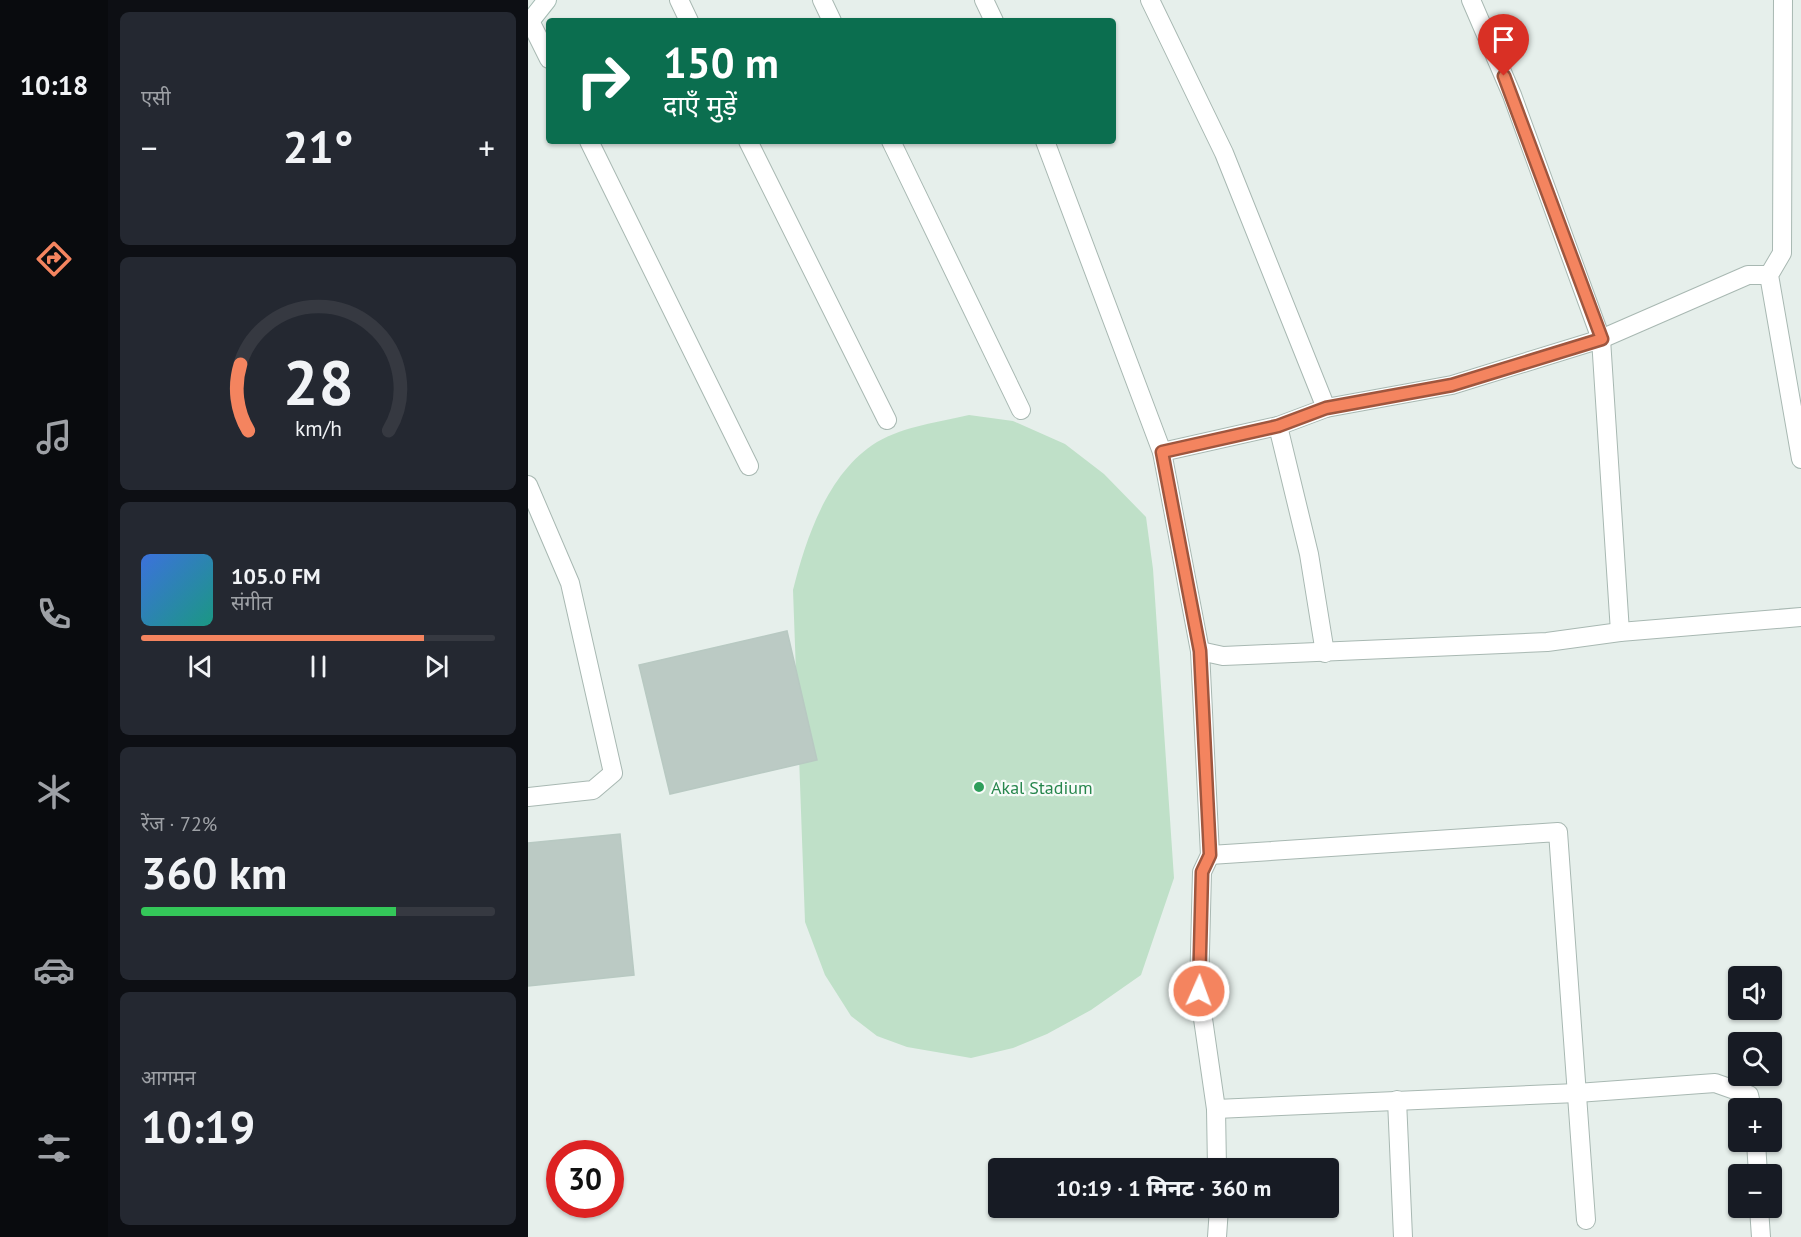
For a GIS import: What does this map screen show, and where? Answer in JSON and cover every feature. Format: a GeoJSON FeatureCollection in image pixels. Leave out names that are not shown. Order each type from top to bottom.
{"type":"FeatureCollection","features":[{"type":"Feature","properties":{"kind":"street"},"geometry":{"type":"LineString","coordinates":[[546,53],[529,22],[547,0]]}},
{"type":"Feature","properties":{"kind":"street"},"geometry":{"type":"LineString","coordinates":[[679,0],[688,18]]}},
{"type":"Feature","properties":{"kind":"street"},"geometry":{"type":"LineString","coordinates":[[822,0],[831,18]]}},
{"type":"Feature","properties":{"kind":"street"},"geometry":{"type":"LineString","coordinates":[[984,0],[992,18]]}},
{"type":"Feature","properties":{"kind":"street"},"geometry":{"type":"LineString","coordinates":[[1150,0],[1224,153],[1326,408]]}},
{"type":"Feature","properties":{"kind":"street"},"geometry":{"type":"LineString","coordinates":[[1471,0],[1512,95],[1602,339],[1620,632]]}},
{"type":"Feature","properties":{"kind":"street"},"geometry":{"type":"LineString","coordinates":[[1783,0],[1782,253],[1769,275],[1801,459]]}},
{"type":"Feature","properties":{"kind":"street"},"geometry":{"type":"LineString","coordinates":[[591,144],[749,466]]}},
{"type":"Feature","properties":{"kind":"street"},"geometry":{"type":"LineString","coordinates":[[749,144],[887,420]]}},
{"type":"Feature","properties":{"kind":"street"},"geometry":{"type":"LineString","coordinates":[[892,144],[1021,410]]}},
{"type":"Feature","properties":{"kind":"street"},"geometry":{"type":"LineString","coordinates":[[1046,144],[1162,452],[1200,651],[1210,855],[1202,872],[1199,991],[1216,1109],[1217,1158]]}},
{"type":"Feature","properties":{"kind":"street"},"geometry":{"type":"LineString","coordinates":[[1162,452],[1278,426],[1326,408],[1452,385],[1602,339],[1748,275],[1769,275]]}},
{"type":"Feature","properties":{"kind":"street"},"geometry":{"type":"LineString","coordinates":[[1278,426],[1309,554],[1325,653]]}},
{"type":"Feature","properties":{"kind":"street"},"geometry":{"type":"LineString","coordinates":[[528,485],[570,583],[613,773],[593,790],[528,797]]}},
{"type":"Feature","properties":{"kind":"street"},"geometry":{"type":"LineString","coordinates":[[1200,651],[1223,656],[1547,642],[1620,632],[1801,616]]}},
{"type":"Feature","properties":{"kind":"street"},"geometry":{"type":"LineString","coordinates":[[1210,855],[1558,832],[1586,1220]]}},
{"type":"Feature","properties":{"kind":"street"},"geometry":{"type":"LineString","coordinates":[[1216,1109],[1577,1093],[1715,1083],[1749,1095],[1750,1098]]}},
{"type":"Feature","properties":{"kind":"street"},"geometry":{"type":"LineString","coordinates":[[1397,1100],[1403,1237]]}},
{"type":"Feature","properties":{"kind":"street"},"geometry":{"type":"LineString","coordinates":[[1217,1237],[1218,1218]]}},
{"type":"Feature","properties":{"kind":"street"},"geometry":{"type":"LineString","coordinates":[[1760,1218],[1761,1237]]}},
{"type":"Feature","properties":{"kind":"green space"},"geometry":{"type":"Polygon","coordinates":[[[969,415],[1013,421],[1065,444],[1104,474],[1146,517],[1153,569],[1174,878],[1141,975],[1091,1010],[1047,1034],[1013,1048],[971,1058],[907,1047],[877,1036],[851,1016],[825,975],[805,922],[793,590],[812,528],[832,488],[860,455],[877,442],[899,432],[969,415]]]}},
{"type":"Feature","properties":{"kind":"building"},"geometry":{"type":"Polygon","coordinates":[[[787,631],[817,760],[670,794],[639,665],[787,631]]]}},
{"type":"Feature","properties":{"kind":"building"},"geometry":{"type":"Polygon","coordinates":[[[620,834],[634,975],[528,986],[528,843],[620,834]]]}},
{"type":"Feature","properties":{"kind":"place","name":"Akal Stadium"},"geometry":{"type":"Point","coordinates":[979,787]}},
{"type":"Feature","properties":{"kind":"route"},"geometry":{"type":"LineString","coordinates":[[1199,991],[1202,872],[1210,855],[1200,651],[1162,452],[1278,426],[1326,408],[1452,385],[1602,339],[1504,76]]}}]}
